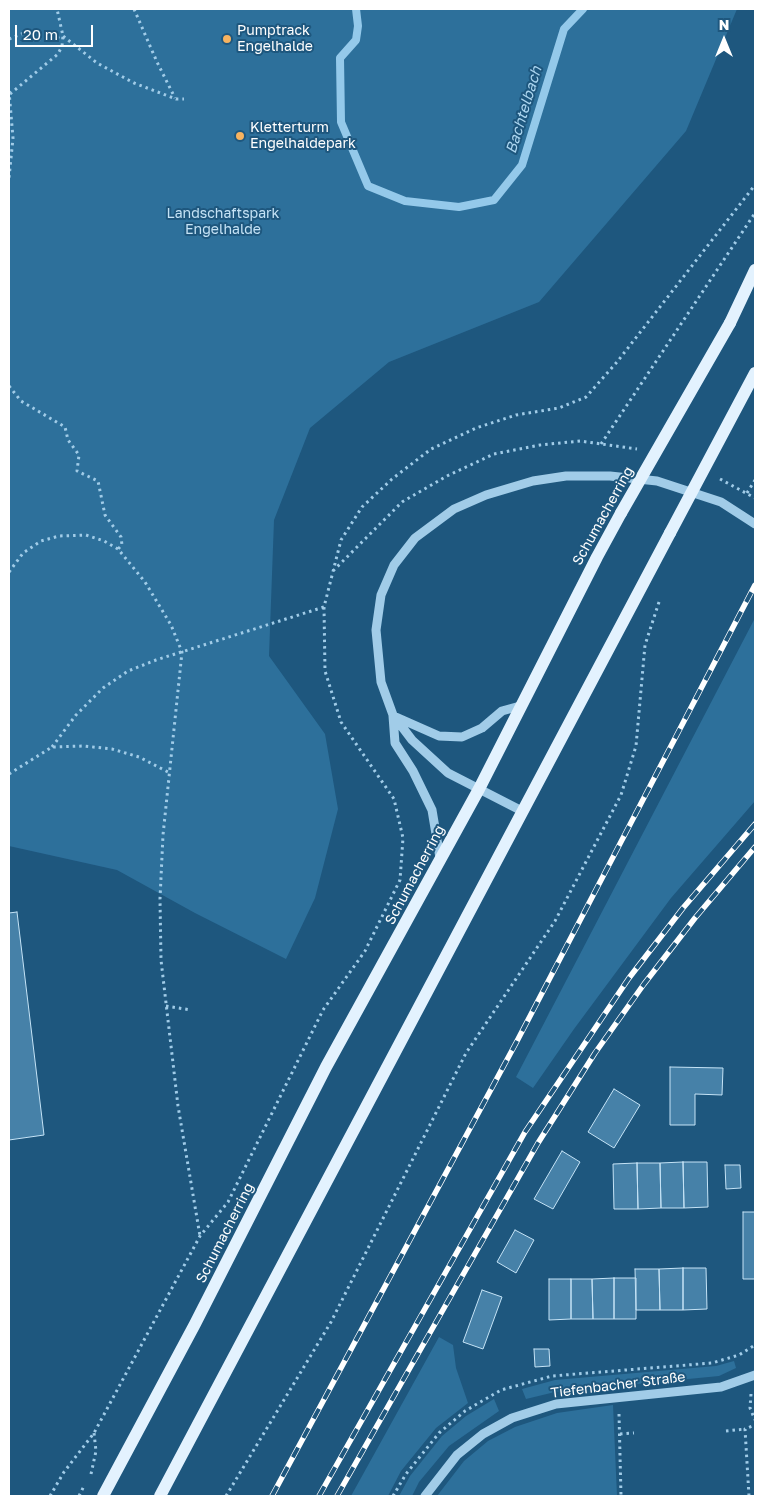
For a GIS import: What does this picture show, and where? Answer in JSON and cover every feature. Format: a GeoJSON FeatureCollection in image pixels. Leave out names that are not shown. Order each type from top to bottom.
{"type":"FeatureCollection","features":[{"type":"Feature","properties":{"kind":"main road","name":"Schumacherring"},"geometry":{"type":"LineString","coordinates":[[103,1496],[196,1324],[326,1067],[440,858],[480,789],[520,706],[621,514],[730,323],[755,270]]}},
{"type":"Feature","properties":{"kind":"main road"},"geometry":{"type":"LineString","coordinates":[[160,1496],[755,372]]}},
{"type":"Feature","properties":{"kind":"street"},"geometry":{"type":"LineString","coordinates":[[440,858],[432,810],[413,771],[395,743],[393,716],[381,682],[376,630],[380,595],[394,565],[415,538],[454,509],[486,494],[533,481],[566,476],[610,476],[657,481],[721,502],[755,524]]}},
{"type":"Feature","properties":{"kind":"street"},"geometry":{"type":"LineString","coordinates":[[393,716],[438,736],[462,737],[482,728],[502,711],[520,706]]}},
{"type":"Feature","properties":{"kind":"street"},"geometry":{"type":"LineString","coordinates":[[393,716],[412,740],[448,773],[522,811]]}},
{"type":"Feature","properties":{"kind":"street","name":"Tiefenbacher Straße"},"geometry":{"type":"LineString","coordinates":[[425,1496],[457,1455],[483,1434],[512,1418],[556,1404],[618,1396],[721,1387],[755,1376]]}},
{"type":"Feature","properties":{"kind":"path"},"geometry":{"type":"LineString","coordinates":[[9,178],[13,138],[9,93],[58,54],[62,46],[63,36],[57,9]]}},
{"type":"Feature","properties":{"kind":"path"},"geometry":{"type":"LineString","coordinates":[[134,9],[157,62],[176,99]]}},
{"type":"Feature","properties":{"kind":"path"},"geometry":{"type":"LineString","coordinates":[[9,39],[26,32],[43,41],[63,36]]}},
{"type":"Feature","properties":{"kind":"path"},"geometry":{"type":"LineString","coordinates":[[63,36],[98,63],[134,83],[176,99],[184,99]]}},
{"type":"Feature","properties":{"kind":"path"},"geometry":{"type":"LineString","coordinates":[[50,1496],[64,1472],[94,1433],[200,1236],[228,1202],[323,1010],[365,952],[400,880],[403,838],[394,799],[341,722],[325,671],[324,607],[340,540],[362,507],[392,479],[431,449],[476,428],[516,415],[559,408],[586,396],[617,362],[755,185]]}},
{"type":"Feature","properties":{"kind":"path"},"geometry":{"type":"LineString","coordinates":[[601,444],[755,213]]}},
{"type":"Feature","properties":{"kind":"path"},"geometry":{"type":"LineString","coordinates":[[9,386],[21,401],[65,427],[68,440],[79,455],[77,471],[98,481],[105,515],[121,537],[122,545],[118,549]]}},
{"type":"Feature","properties":{"kind":"path"},"geometry":{"type":"LineString","coordinates":[[755,480],[747,493],[755,498]]}},
{"type":"Feature","properties":{"kind":"path"},"geometry":{"type":"LineString","coordinates":[[9,572],[23,554],[41,541],[59,536],[86,535],[118,549],[145,582],[171,625],[182,652],[163,834],[160,899],[161,960],[178,1106],[200,1236]]}},
{"type":"Feature","properties":{"kind":"path"},"geometry":{"type":"LineString","coordinates":[[226,1496],[331,1322],[466,1053],[555,920],[621,795],[636,746],[645,645],[654,610],[662,593]]}},
{"type":"Feature","properties":{"kind":"path"},"geometry":{"type":"LineString","coordinates":[[9,774],[52,747],[76,716],[103,688],[128,671],[324,607]]}},
{"type":"Feature","properties":{"kind":"path"},"geometry":{"type":"LineString","coordinates":[[52,747],[84,746],[112,749],[139,757],[170,773]]}},
{"type":"Feature","properties":{"kind":"path"},"geometry":{"type":"LineString","coordinates":[[166,1006],[191,1010]]}},
{"type":"Feature","properties":{"kind":"path"},"geometry":{"type":"LineString","coordinates":[[755,1376],[750,1408],[755,1420]]}},
{"type":"Feature","properties":{"kind":"path"},"geometry":{"type":"LineString","coordinates":[[618,1396],[621,1496]]}},
{"type":"Feature","properties":{"kind":"path"},"geometry":{"type":"LineString","coordinates":[[726,1431],[745,1429],[755,1425]]}},
{"type":"Feature","properties":{"kind":"path"},"geometry":{"type":"LineString","coordinates":[[745,1429],[749,1496]]}},
{"type":"Feature","properties":{"kind":"path"},"geometry":{"type":"LineString","coordinates":[[79,1496],[91,1473],[96,1451],[94,1433]]}},
{"type":"Feature","properties":{"kind":"path"},"geometry":{"type":"LineString","coordinates":[[620,1434],[634,1433]]}},
{"type":"Feature","properties":{"kind":"green space","name":"Landschaftspark Engelhalde"},"geometry":{"type":"Polygon","coordinates":[[[9,9],[737,9],[686,131],[539,302],[389,362],[310,428],[274,520],[269,656],[325,734],[338,809],[315,898],[286,959],[195,913],[117,870],[9,846],[9,9]]]}},
{"type":"Feature","properties":{"kind":"green space"},"geometry":{"type":"Polygon","coordinates":[[[755,618],[755,801],[671,898],[533,1088],[516,1077],[755,618]]]}},
{"type":"Feature","properties":{"kind":"green space"},"geometry":{"type":"Polygon","coordinates":[[[439,1337],[453,1345],[456,1368],[468,1403],[436,1428],[401,1471],[388,1496],[351,1496],[439,1337]]]}},
{"type":"Feature","properties":{"kind":"green space"},"geometry":{"type":"Polygon","coordinates":[[[734,1361],[736,1368],[719,1376],[555,1392],[526,1399],[522,1389],[555,1380],[716,1366],[734,1361]]]}},
{"type":"Feature","properties":{"kind":"green space"},"geometry":{"type":"Polygon","coordinates":[[[494,1399],[499,1411],[449,1446],[419,1482],[412,1496],[399,1496],[410,1476],[442,1436],[466,1416],[494,1399]]]}},
{"type":"Feature","properties":{"kind":"green space"},"geometry":{"type":"Polygon","coordinates":[[[613,1405],[617,1496],[437,1496],[464,1461],[488,1441],[515,1427],[557,1413],[613,1405]]]}},
{"type":"Feature","properties":{"kind":"building"},"geometry":{"type":"Polygon","coordinates":[[[17,912],[44,1135],[9,1140],[9,913],[17,912]]]}},
{"type":"Feature","properties":{"kind":"building"},"geometry":{"type":"Polygon","coordinates":[[[670,1067],[723,1068],[722,1095],[695,1094],[695,1125],[670,1125],[670,1067]]]}},
{"type":"Feature","properties":{"kind":"building"},"geometry":{"type":"Polygon","coordinates":[[[614,1089],[640,1105],[614,1148],[588,1132],[614,1089]]]}},
{"type":"Feature","properties":{"kind":"building"},"geometry":{"type":"Polygon","coordinates":[[[562,1151],[580,1162],[553,1209],[534,1199],[562,1151]]]}},
{"type":"Feature","properties":{"kind":"building"},"geometry":{"type":"Polygon","coordinates":[[[683,1162],[707,1162],[708,1207],[684,1208],[683,1162]]]}},
{"type":"Feature","properties":{"kind":"building"},"geometry":{"type":"Polygon","coordinates":[[[683,1162],[684,1208],[661,1208],[660,1163],[683,1162]]]}},
{"type":"Feature","properties":{"kind":"building"},"geometry":{"type":"Polygon","coordinates":[[[637,1163],[660,1163],[661,1208],[638,1209],[637,1163]]]}},
{"type":"Feature","properties":{"kind":"building"},"geometry":{"type":"Polygon","coordinates":[[[637,1163],[638,1209],[614,1209],[613,1164],[637,1163]]]}},
{"type":"Feature","properties":{"kind":"building"},"geometry":{"type":"Polygon","coordinates":[[[725,1165],[740,1165],[741,1188],[726,1189],[725,1165]]]}},
{"type":"Feature","properties":{"kind":"building"},"geometry":{"type":"Polygon","coordinates":[[[743,1212],[755,1212],[755,1279],[743,1279],[743,1212]]]}},
{"type":"Feature","properties":{"kind":"building"},"geometry":{"type":"Polygon","coordinates":[[[515,1230],[534,1240],[516,1273],[497,1262],[515,1230]]]}},
{"type":"Feature","properties":{"kind":"building"},"geometry":{"type":"Polygon","coordinates":[[[683,1268],[706,1268],[707,1309],[683,1310],[683,1268]]]}},
{"type":"Feature","properties":{"kind":"building"},"geometry":{"type":"Polygon","coordinates":[[[683,1268],[683,1310],[660,1310],[659,1269],[683,1268]]]}},
{"type":"Feature","properties":{"kind":"building"},"geometry":{"type":"Polygon","coordinates":[[[635,1269],[659,1269],[660,1310],[636,1310],[635,1269]]]}},
{"type":"Feature","properties":{"kind":"building"},"geometry":{"type":"Polygon","coordinates":[[[614,1278],[636,1278],[636,1319],[614,1319],[614,1278]]]}},
{"type":"Feature","properties":{"kind":"building"},"geometry":{"type":"Polygon","coordinates":[[[614,1278],[614,1319],[593,1319],[592,1279],[614,1278]]]}},
{"type":"Feature","properties":{"kind":"building"},"geometry":{"type":"Polygon","coordinates":[[[549,1279],[571,1279],[571,1319],[549,1320],[549,1279]]]}},
{"type":"Feature","properties":{"kind":"building"},"geometry":{"type":"Polygon","coordinates":[[[571,1279],[592,1279],[593,1319],[571,1319],[571,1279]]]}},
{"type":"Feature","properties":{"kind":"building"},"geometry":{"type":"Polygon","coordinates":[[[482,1290],[502,1297],[483,1349],[463,1342],[482,1290]]]}},
{"type":"Feature","properties":{"kind":"building"},"geometry":{"type":"Polygon","coordinates":[[[534,1349],[549,1349],[550,1366],[535,1367],[534,1349]]]}},
{"type":"Feature","properties":{"kind":"waterway","name":"Bachtelbach"},"geometry":{"type":"LineString","coordinates":[[356,9],[358,26],[356,40],[340,58],[341,122],[368,186],[405,201],[459,207],[494,200],[522,165],[564,29],[583,9]]}},
{"type":"Feature","properties":{"kind":"railway"},"geometry":{"type":"LineString","coordinates":[[272,1496],[516,1043],[755,585]]}},
{"type":"Feature","properties":{"kind":"railway"},"geometry":{"type":"LineString","coordinates":[[319,1496],[525,1132],[629,978],[683,908],[755,824]]}},
{"type":"Feature","properties":{"kind":"railway"},"geometry":{"type":"LineString","coordinates":[[337,1496],[538,1143],[595,1053],[644,984],[695,918],[755,847]]}},
{"type":"Feature","properties":{"kind":"place","name":"Pumptrack Engelhalde"},"geometry":{"type":"Point","coordinates":[227,39]}},
{"type":"Feature","properties":{"kind":"place","name":"Kletterturm Engelhaldepark"},"geometry":{"type":"Point","coordinates":[240,136]}}]}
